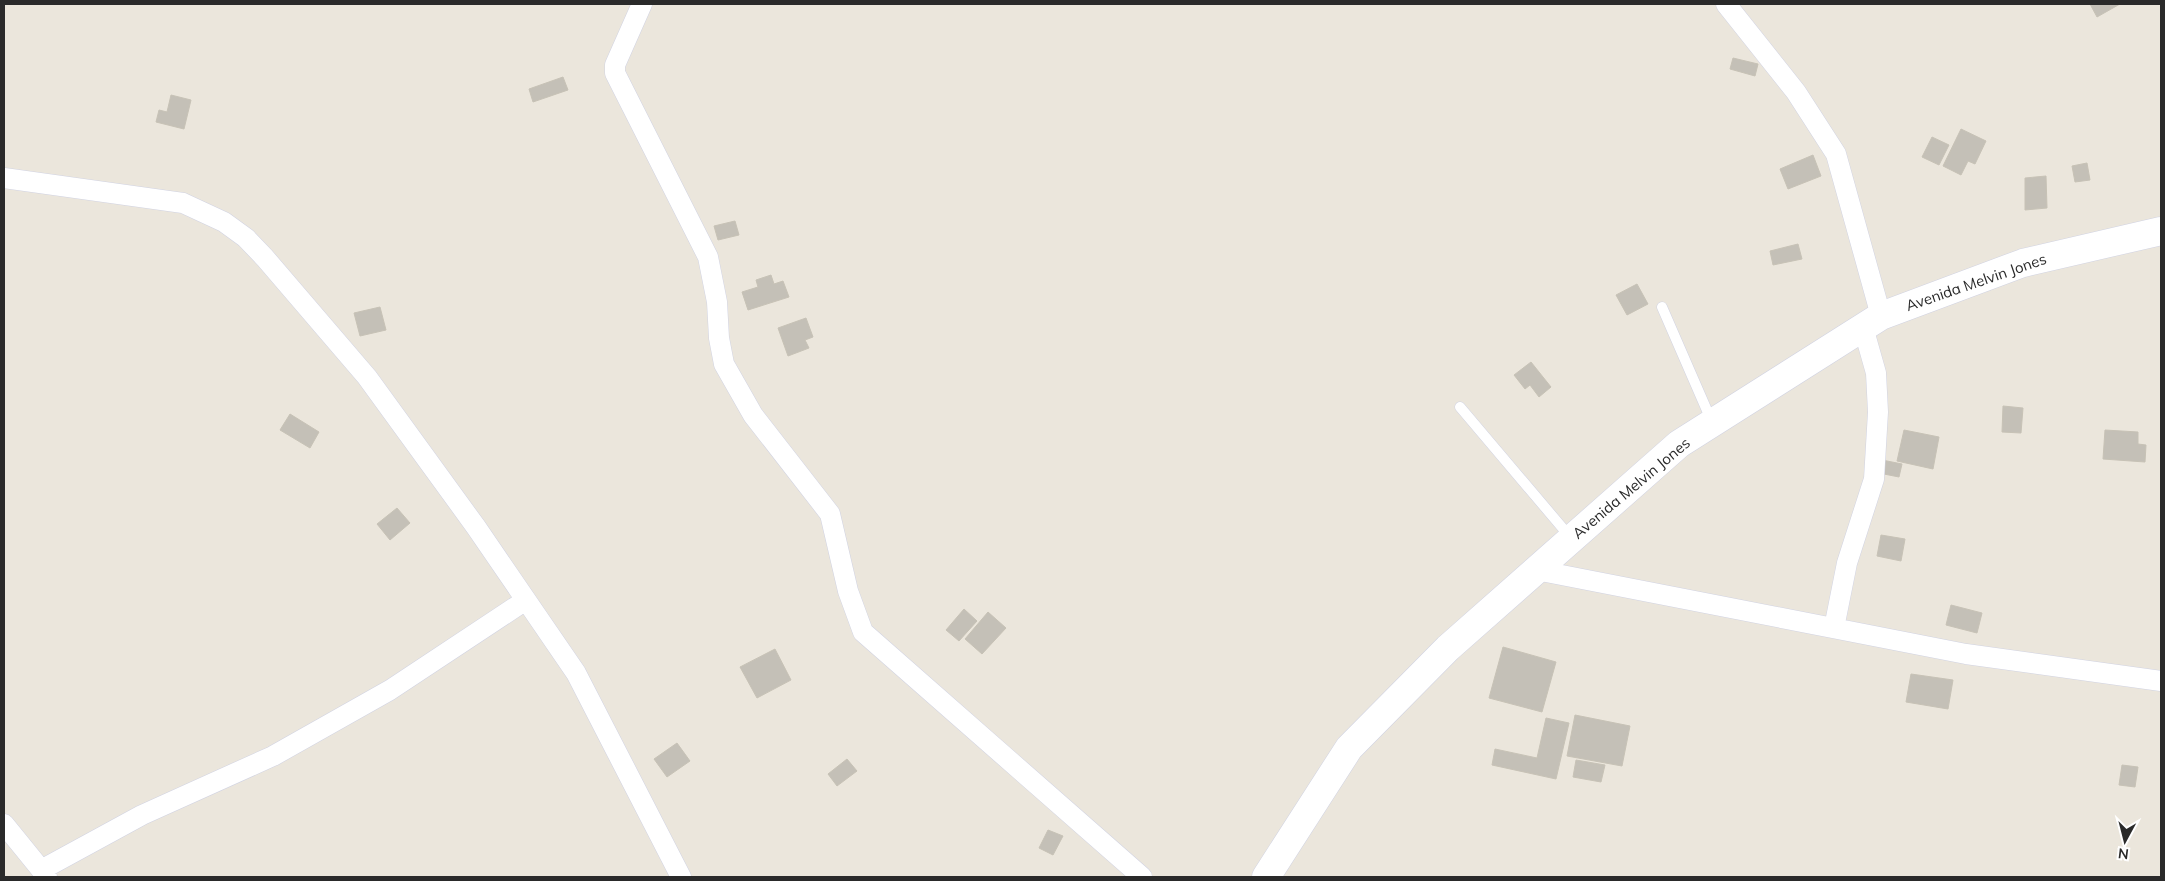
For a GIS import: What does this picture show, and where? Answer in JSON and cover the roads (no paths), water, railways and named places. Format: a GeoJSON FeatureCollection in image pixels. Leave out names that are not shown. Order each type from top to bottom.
{"type":"FeatureCollection","features":[{"type":"Feature","properties":{"kind":"street"},"geometry":{"type":"LineString","coordinates":[[642,4],[615,65],[615,73],[708,257],[717,302],[719,338],[724,364],[752,415],[830,514],[848,591],[863,632],[1142,877]]}},
{"type":"Feature","properties":{"kind":"street"},"geometry":{"type":"LineString","coordinates":[[1726,4],[1796,92],[1836,154],[1872,322],[1878,412],[1874,480],[1847,563],[1834,628]]}},
{"type":"Feature","properties":{"kind":"street"},"geometry":{"type":"LineString","coordinates":[[4,178],[183,203],[224,222],[246,238],[367,377],[476,527],[576,673],[681,877]]}},
{"type":"Feature","properties":{"kind":"street","name":"Avenida Melvin Jones"},"geometry":{"type":"LineString","coordinates":[[1266,877],[1349,748],[1448,648],[1680,444],[1872,322],[2023,263],[2161,230]]}},
{"type":"Feature","properties":{"kind":"street"},"geometry":{"type":"LineString","coordinates":[[1536,570],[1966,654],[2161,681]]}},
{"type":"Feature","properties":{"kind":"street"},"geometry":{"type":"LineString","coordinates":[[4,824],[44,874],[142,815],[273,756],[390,690],[526,600]]}},
{"type":"Feature","properties":{"kind":"lane"},"geometry":{"type":"LineString","coordinates":[[1662,307],[1712,423]]}},
{"type":"Feature","properties":{"kind":"lane"},"geometry":{"type":"LineString","coordinates":[[1460,407],[1572,539]]}}]}
